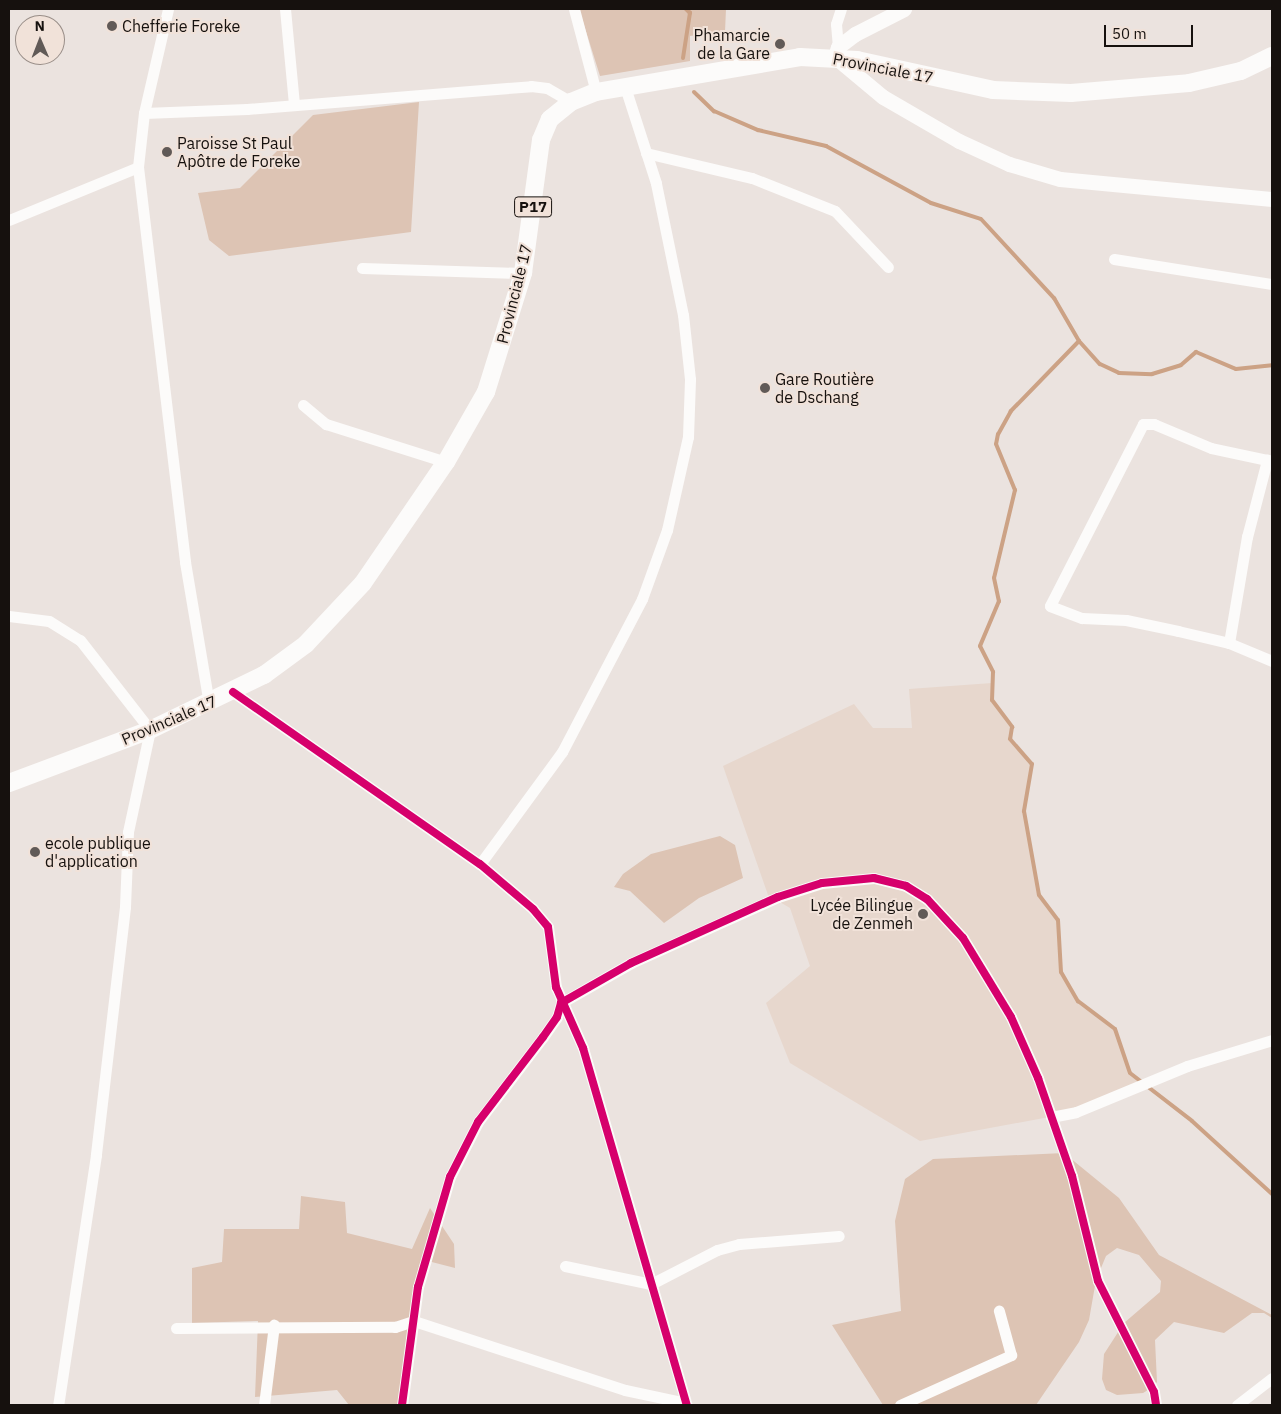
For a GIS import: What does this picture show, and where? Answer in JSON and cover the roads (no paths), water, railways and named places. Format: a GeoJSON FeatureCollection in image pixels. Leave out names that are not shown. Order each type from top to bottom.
{"type":"FeatureCollection","features":[{"type":"Feature","properties":{"kind":"main road","name":"Provinciale 17"},"geometry":{"type":"LineString","coordinates":[[9,783],[150,730],[233,692],[264,675],[306,644],[335,614],[390,547],[446,462],[486,392],[523,273],[541,140],[550,119],[571,102],[596,92],[836,52],[993,90],[1071,93],[1189,83],[1241,71],[1272,56]]}},
{"type":"Feature","properties":{"kind":"street"},"geometry":{"type":"LineString","coordinates":[[168,9],[144,113],[138,168],[185,562],[209,704]]}},
{"type":"Feature","properties":{"kind":"street"},"geometry":{"type":"LineString","coordinates":[[285,9],[294,104]]}},
{"type":"Feature","properties":{"kind":"street"},"geometry":{"type":"LineString","coordinates":[[574,9],[596,92]]}},
{"type":"Feature","properties":{"kind":"street"},"geometry":{"type":"LineString","coordinates":[[841,9],[836,24],[836,52],[856,78],[906,111],[958,140],[1035,173],[1119,187],[1272,199]]}},
{"type":"Feature","properties":{"kind":"street"},"geometry":{"type":"LineString","coordinates":[[836,52],[904,9]]}},
{"type":"Feature","properties":{"kind":"street"},"geometry":{"type":"LineString","coordinates":[[144,113],[531,86],[554,91],[571,102]]}},
{"type":"Feature","properties":{"kind":"street"},"geometry":{"type":"LineString","coordinates":[[480,864],[562,752],[642,599],[667,530],[688,437],[690,378],[666,226],[625,87]]}},
{"type":"Feature","properties":{"kind":"street"},"geometry":{"type":"LineString","coordinates":[[646,153],[752,178],[828,208],[847,219],[888,267]]}},
{"type":"Feature","properties":{"kind":"street"},"geometry":{"type":"LineString","coordinates":[[9,220],[138,168]]}},
{"type":"Feature","properties":{"kind":"street"},"geometry":{"type":"LineString","coordinates":[[1114,259],[1272,284]]}},
{"type":"Feature","properties":{"kind":"street"},"geometry":{"type":"LineString","coordinates":[[362,268],[523,273]]}},
{"type":"Feature","properties":{"kind":"street"},"geometry":{"type":"LineString","coordinates":[[303,405],[326,424],[446,462]]}},
{"type":"Feature","properties":{"kind":"street"},"geometry":{"type":"LineString","coordinates":[[1229,643],[1248,537],[1270,460],[1211,448],[1154,424],[1143,424],[1050,602],[1053,610],[1065,614],[1146,623],[1229,643],[1272,661]]}},
{"type":"Feature","properties":{"kind":"street"},"geometry":{"type":"LineString","coordinates":[[9,616],[49,621],[80,640],[150,730],[128,832],[125,907],[96,1155],[58,1405]]}},
{"type":"Feature","properties":{"kind":"street"},"geometry":{"type":"LineString","coordinates":[[176,1328],[274,1325],[395,1327],[414,1321],[625,1390],[686,1404],[583,1048],[561,1003],[548,927],[533,909],[480,864],[233,692]]}},
{"type":"Feature","properties":{"kind":"street"},"geometry":{"type":"LineString","coordinates":[[402,1405],[418,1287],[450,1177],[478,1122],[558,1017],[561,1003],[631,963],[778,897],[822,883],[882,880],[906,886],[927,900],[963,938],[1011,1017],[1051,1117],[1072,1176],[1098,1281],[1154,1392],[1156,1405]]}},
{"type":"Feature","properties":{"kind":"street"},"geometry":{"type":"LineString","coordinates":[[1051,1117],[1076,1112],[1187,1066],[1272,1040]]}},
{"type":"Feature","properties":{"kind":"street"},"geometry":{"type":"LineString","coordinates":[[565,1266],[651,1284],[717,1250],[739,1244],[839,1236]]}},
{"type":"Feature","properties":{"kind":"street"},"geometry":{"type":"LineString","coordinates":[[900,1405],[1011,1355],[999,1311]]}},
{"type":"Feature","properties":{"kind":"street"},"geometry":{"type":"LineString","coordinates":[[264,1405],[274,1325]]}},
{"type":"Feature","properties":{"kind":"street"},"geometry":{"type":"LineString","coordinates":[[1237,1405],[1272,1378]]}},
{"type":"Feature","properties":{"kind":"waterway"},"geometry":{"type":"LineString","coordinates":[[683,58],[690,13],[686,9]]}},
{"type":"Feature","properties":{"kind":"waterway"},"geometry":{"type":"LineString","coordinates":[[694,92],[714,111],[758,130],[826,146],[931,203],[981,219],[1054,298],[1079,341],[1100,364],[1119,373],[1152,374],[1181,365],[1196,352],[1236,369],[1272,365]]}},
{"type":"Feature","properties":{"kind":"waterway"},"geometry":{"type":"LineString","coordinates":[[1079,341],[1011,411],[998,434],[996,444],[1015,490],[994,578],[999,601],[980,646],[993,672],[992,700],[1012,727],[1010,739],[1032,764],[1024,811],[1039,895],[1058,920],[1061,972],[1078,1001],[1115,1029],[1130,1073],[1192,1121],[1272,1194]]}},
{"type":"Feature","properties":{"kind":"place","name":"Chefferie Foreke"},"geometry":{"type":"Point","coordinates":[112,26]}},
{"type":"Feature","properties":{"kind":"place","name":"Phamarcie de la Gare"},"geometry":{"type":"Point","coordinates":[780,44]}},
{"type":"Feature","properties":{"kind":"place","name":"Paroisse St Paul Apôtre de Foreke"},"geometry":{"type":"Point","coordinates":[167,152]}},
{"type":"Feature","properties":{"kind":"place","name":"Gare Routière de Dschang"},"geometry":{"type":"Point","coordinates":[765,388]}},
{"type":"Feature","properties":{"kind":"place","name":"ecole publique d'application"},"geometry":{"type":"Point","coordinates":[35,852]}},
{"type":"Feature","properties":{"kind":"place","name":"Lycée Bilingue de Zenmeh"},"geometry":{"type":"Point","coordinates":[923,914]}}]}
